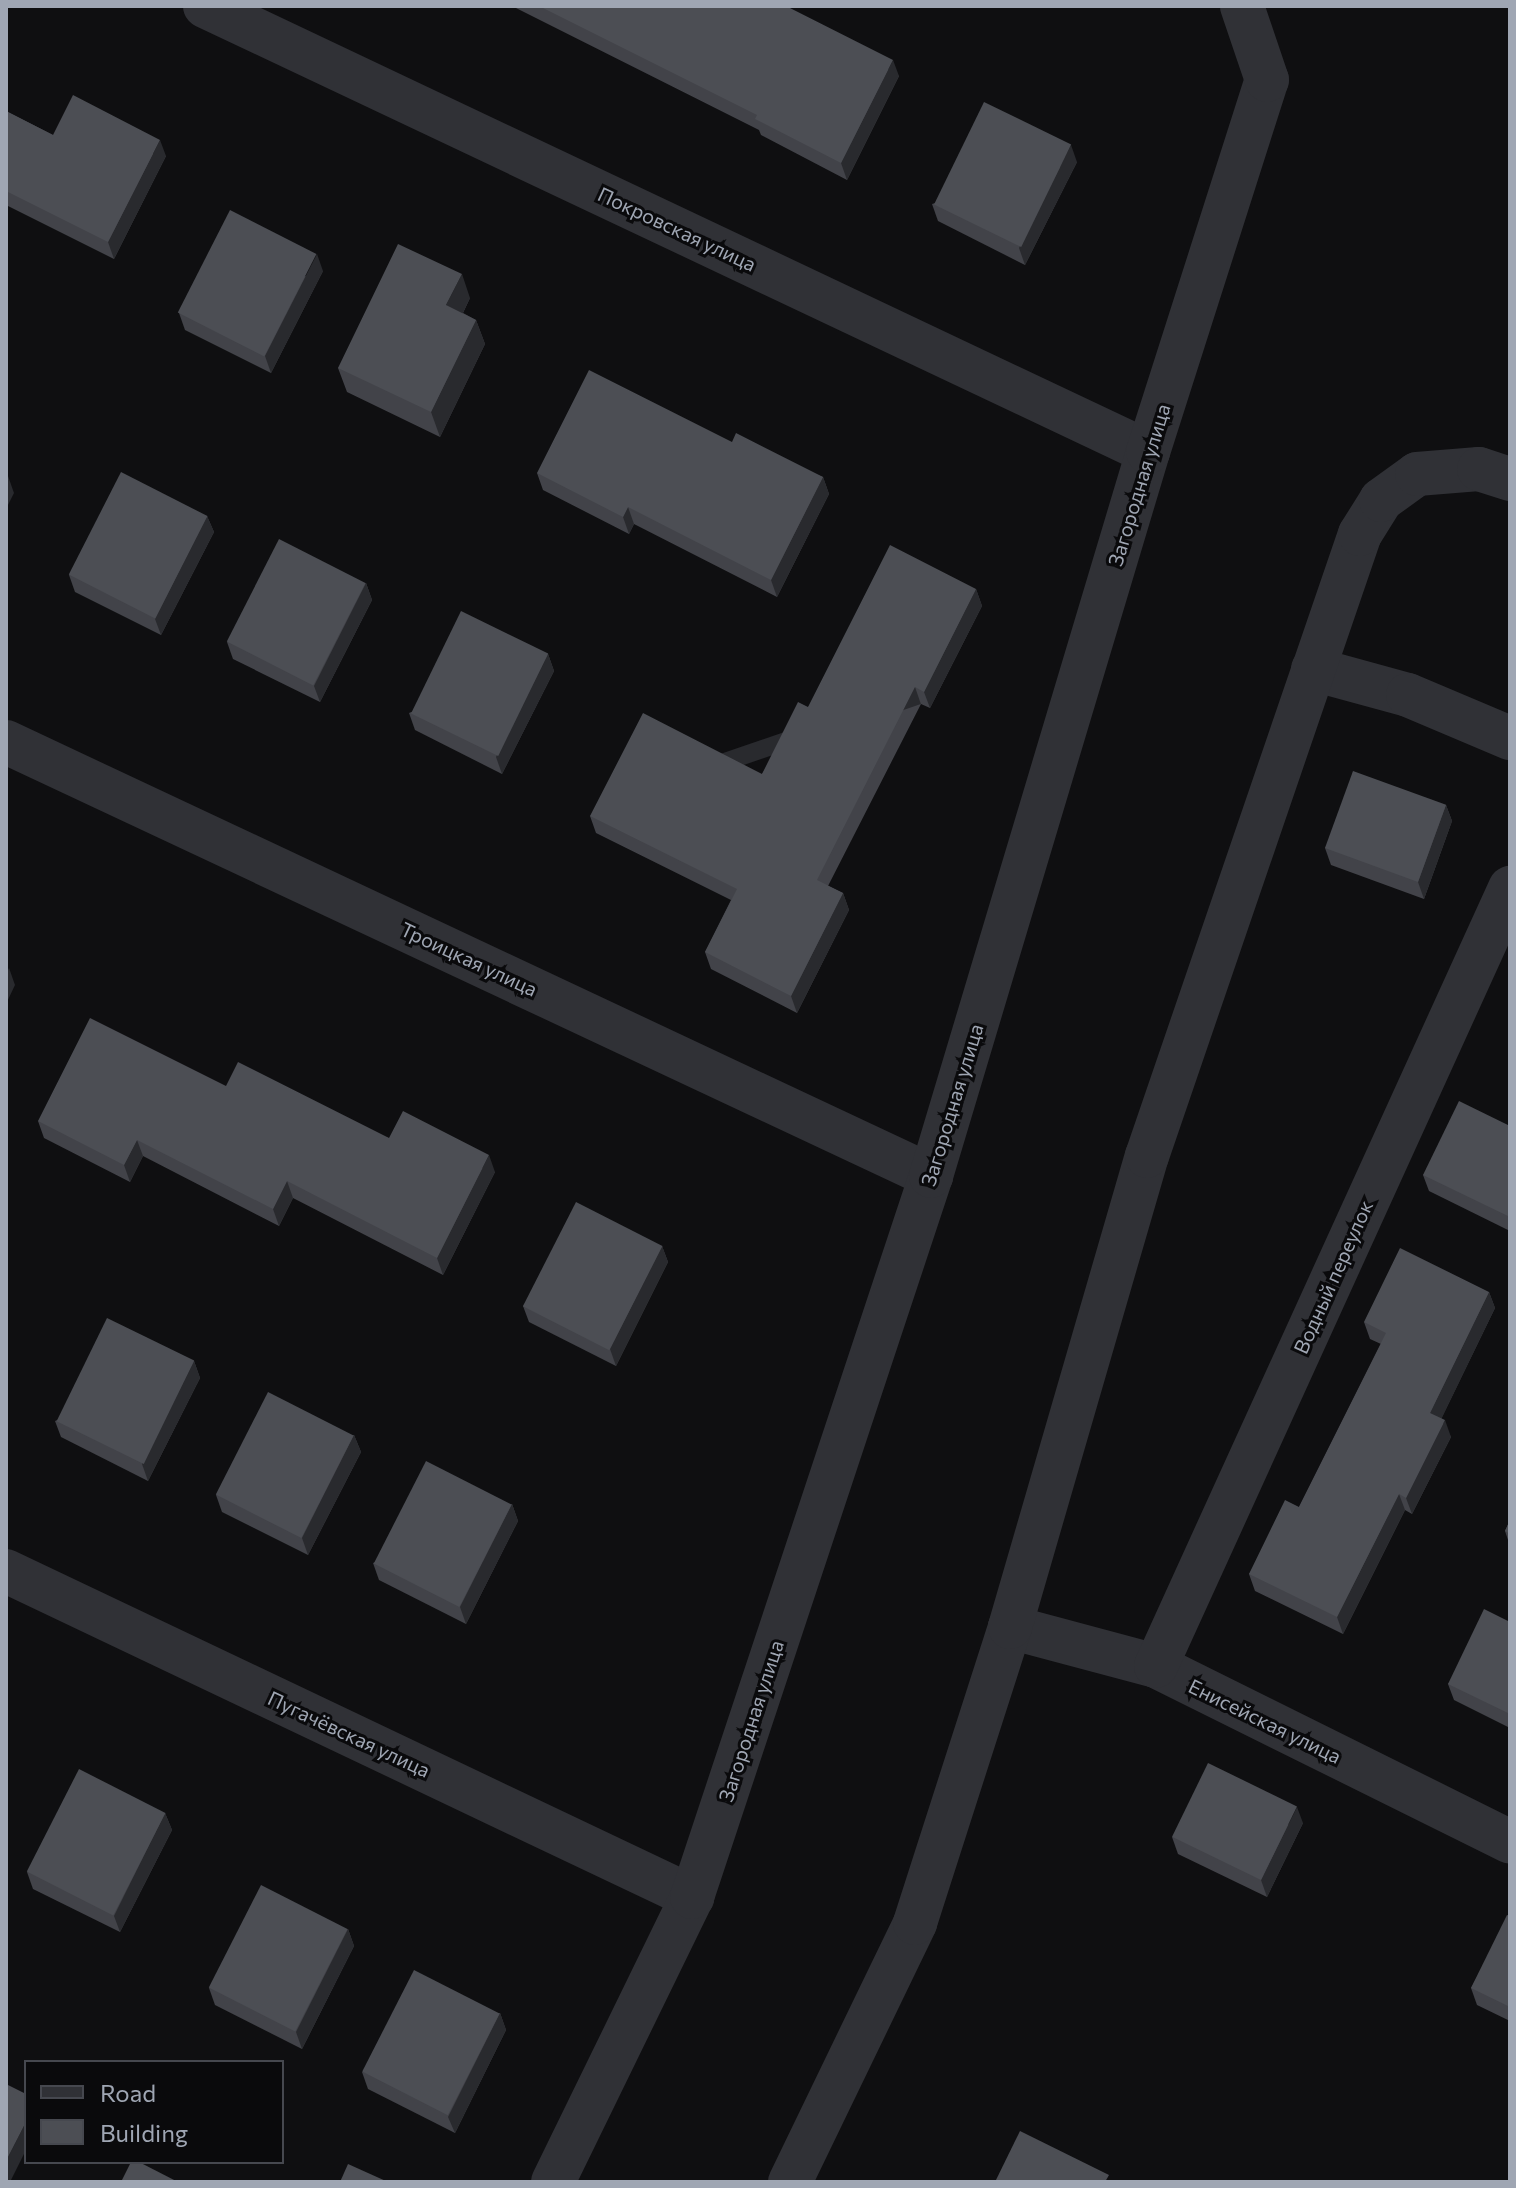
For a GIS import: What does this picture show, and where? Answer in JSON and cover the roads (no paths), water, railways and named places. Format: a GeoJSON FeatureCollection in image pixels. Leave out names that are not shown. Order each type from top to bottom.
{"type":"FeatureCollection","features":[{"type":"Feature","properties":{"kind":"street","name":"Покровская улица"},"geometry":{"type":"LineString","coordinates":[[205,6],[1148,452]]}},
{"type":"Feature","properties":{"kind":"street","name":"Загородная улица"},"geometry":{"type":"LineString","coordinates":[[553,2182],[692,1897],[931,1176],[1148,452],[1267,80],[1242,6]]}},
{"type":"Feature","properties":{"kind":"street"},"geometry":{"type":"LineString","coordinates":[[790,2182],[915,1923],[1010,1627],[1147,1156],[1360,534],[1381,500],[1417,474],[1479,469],[1510,479]]}},
{"type":"Feature","properties":{"kind":"street"},"geometry":{"type":"LineString","coordinates":[[1313,669],[1408,695],[1510,738]]}},
{"type":"Feature","properties":{"kind":"street","name":"Троицкая улица"},"geometry":{"type":"LineString","coordinates":[[6,742],[931,1176]]}},
{"type":"Feature","properties":{"kind":"street","name":"Водный переулок"},"geometry":{"type":"LineString","coordinates":[[1156,1666],[1510,888]]}},
{"type":"Feature","properties":{"kind":"street","name":"Пугачёвская улица"},"geometry":{"type":"LineString","coordinates":[[6,1571],[692,1897]]}},
{"type":"Feature","properties":{"kind":"street","name":"Енисейская улица"},"geometry":{"type":"LineString","coordinates":[[1010,1627],[1156,1666],[1510,1842]]}}]}
